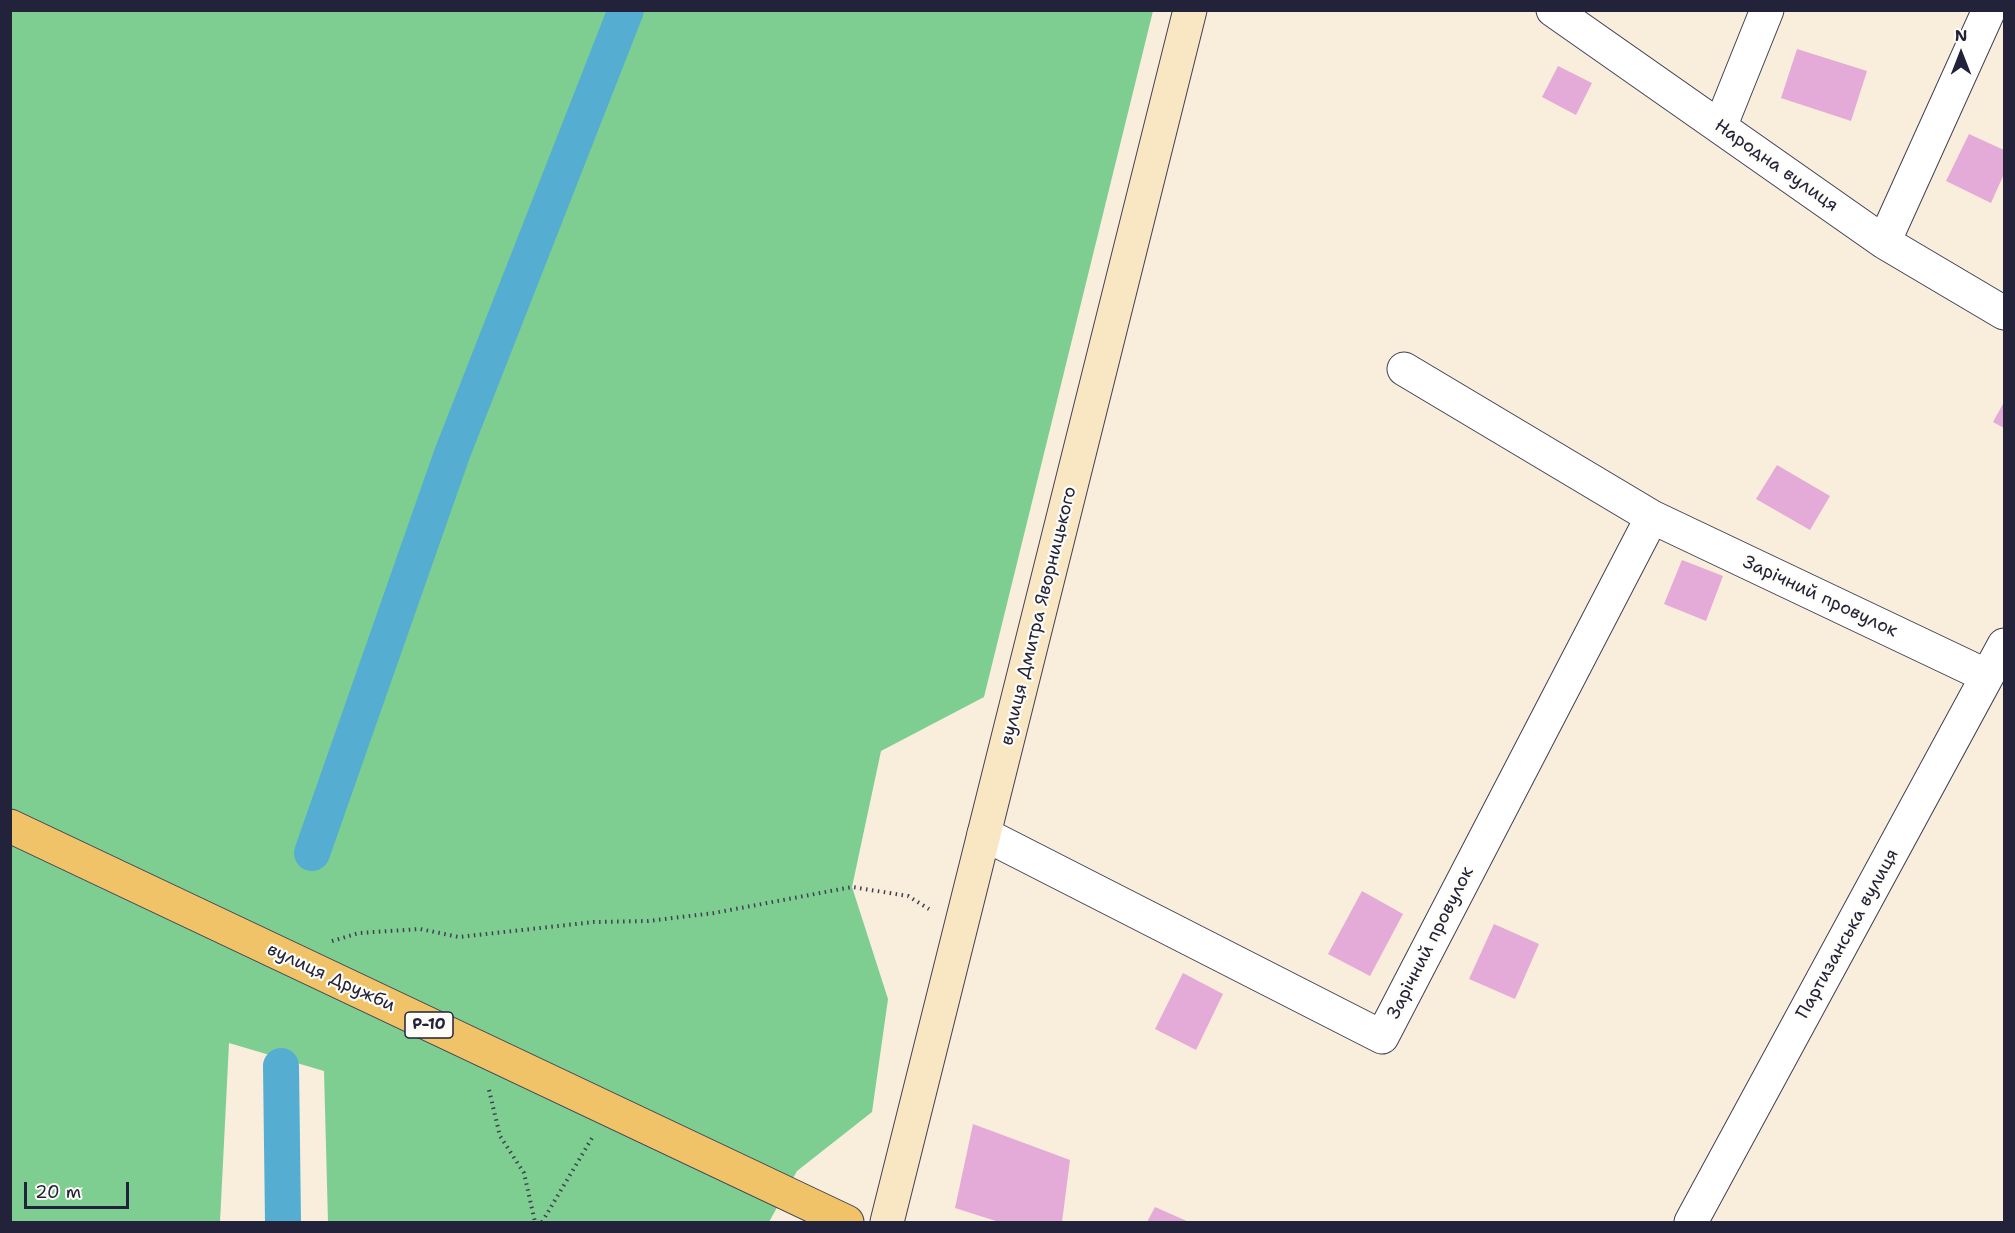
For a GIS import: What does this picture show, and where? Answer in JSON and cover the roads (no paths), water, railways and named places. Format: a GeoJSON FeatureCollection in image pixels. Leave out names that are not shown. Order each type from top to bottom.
{"type":"FeatureCollection","features":[{"type":"Feature","properties":{"kind":"main road","name":"вулиця Дмитра Яворницького"},"geometry":{"type":"LineString","coordinates":[[887,1222],[1190,10]]}},
{"type":"Feature","properties":{"kind":"main road","name":"вулиця Дружби"},"geometry":{"type":"LineString","coordinates":[[10,826],[847,1222]]}},
{"type":"Feature","properties":{"kind":"street","name":"Народна вулиця"},"geometry":{"type":"LineString","coordinates":[[1553,10],[1884,242],[2004,313]]}},
{"type":"Feature","properties":{"kind":"street"},"geometry":{"type":"LineString","coordinates":[[1720,128],[1767,10]]}},
{"type":"Feature","properties":{"kind":"street"},"geometry":{"type":"LineString","coordinates":[[1884,242],[1989,10]]}},
{"type":"Feature","properties":{"kind":"street","name":"Зарічний провулок"},"geometry":{"type":"LineString","coordinates":[[1404,369],[1652,517],[1987,676]]}},
{"type":"Feature","properties":{"kind":"street","name":"Зарічний провулок"},"geometry":{"type":"LineString","coordinates":[[984,834],[1382,1036],[1652,517]]}},
{"type":"Feature","properties":{"kind":"street","name":"Партизанська вулиця"},"geometry":{"type":"LineString","coordinates":[[1691,1222],[2004,645]]}},
{"type":"Feature","properties":{"kind":"waterway"},"geometry":{"type":"LineString","coordinates":[[312,853],[452,454],[626,10]]}},
{"type":"Feature","properties":{"kind":"waterway"},"geometry":{"type":"LineString","coordinates":[[281,1066],[283,1222]]}}]}
